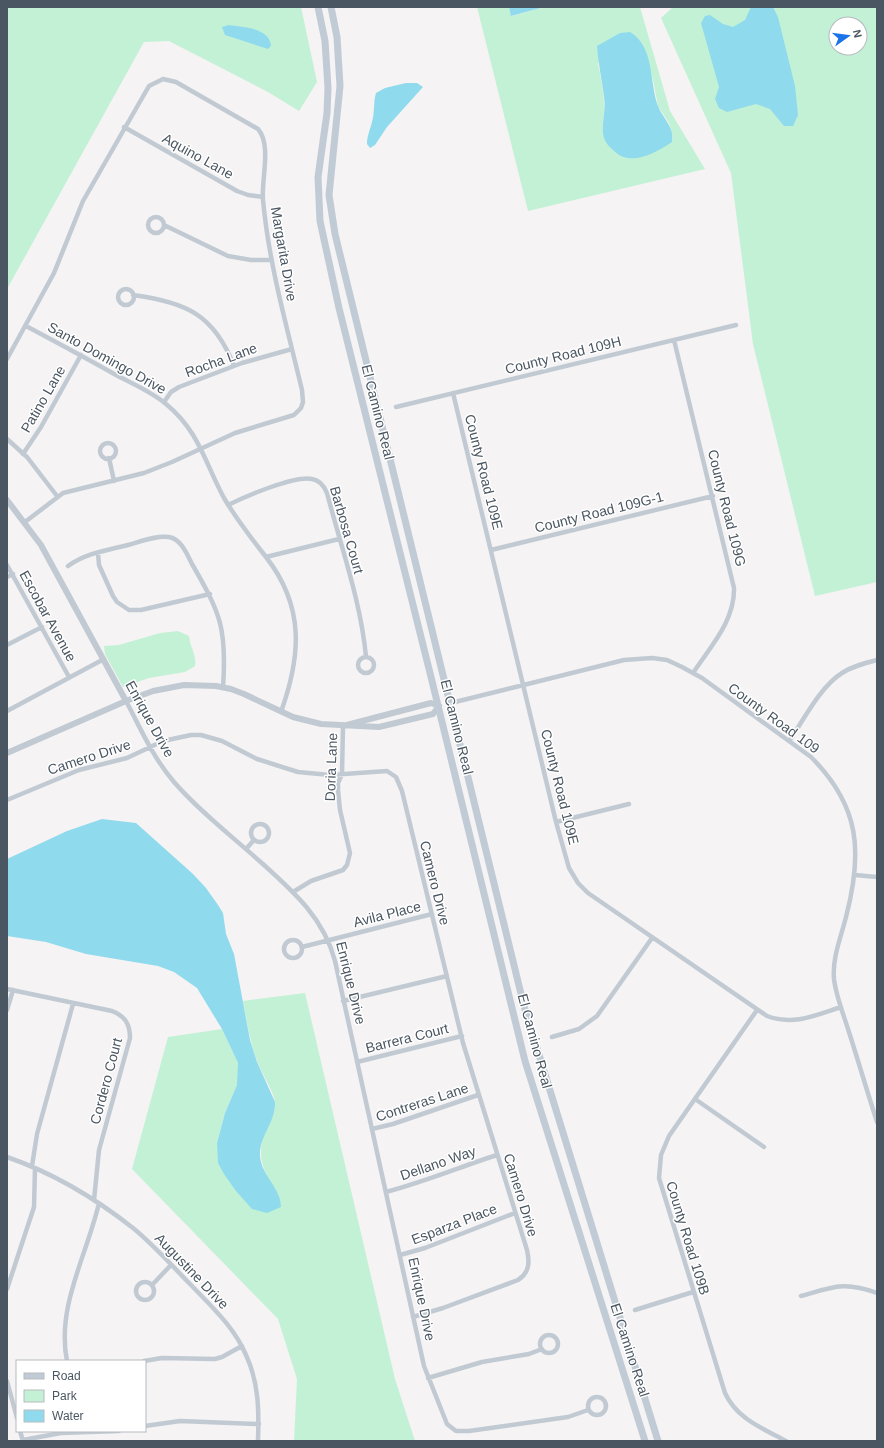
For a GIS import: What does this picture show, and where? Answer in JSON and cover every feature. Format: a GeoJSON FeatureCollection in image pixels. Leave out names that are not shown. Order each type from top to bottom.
{"type":"FeatureCollection","features":[{"type":"Feature","properties":{"kind":"main road","name":"El Camino Real"},"geometry":{"type":"LineString","coordinates":[[318,7],[325,41],[328,88],[327,113],[318,177],[320,221],[338,308],[439,706],[525,1061],[645,1441]]}},
{"type":"Feature","properties":{"kind":"main road","name":"El Camino Real"},"geometry":{"type":"LineString","coordinates":[[331,7],[337,37],[340,86],[329,195],[335,234],[524,1006],[596,1244],[658,1441]]}},
{"type":"Feature","properties":{"kind":"main road"},"geometry":{"type":"LineString","coordinates":[[439,706],[451,703]]}},
{"type":"Feature","properties":{"kind":"street","name":"Margarita Drive"},"geometry":{"type":"LineString","coordinates":[[7,359],[54,272],[77,212],[149,86],[163,79],[176,82],[258,129],[261,133],[265,149],[263,197],[271,260],[303,397],[302,408],[298,412],[288,417],[235,433],[159,468],[114,481],[72,489],[57,496],[25,522]]}},
{"type":"Feature","properties":{"kind":"street","name":"Aquino Lane"},"geometry":{"type":"LineString","coordinates":[[124,128],[237,191],[248,195],[263,197]]}},
{"type":"Feature","properties":{"kind":"street"},"geometry":{"type":"LineString","coordinates":[[164,225],[228,256],[250,260],[271,260]]}},
{"type":"Feature","properties":{"kind":"street"},"geometry":{"type":"LineString","coordinates":[[133,295],[174,304],[200,315],[209,323],[223,342],[234,366]]}},
{"type":"Feature","properties":{"kind":"street","name":"County Road 109H"},"geometry":{"type":"LineString","coordinates":[[396,407],[736,325]]}},
{"type":"Feature","properties":{"kind":"street","name":"Santo Domingo Drive"},"geometry":{"type":"LineString","coordinates":[[26,326],[164,402],[186,425],[202,448],[228,504],[254,543],[278,574],[290,600],[297,634],[294,669],[281,712]]}},
{"type":"Feature","properties":{"kind":"street","name":"County Road 109G"},"geometry":{"type":"LineString","coordinates":[[674,340],[733,582],[733,602],[726,624],[693,673]]}},
{"type":"Feature","properties":{"kind":"street","name":"Rocha Lane"},"geometry":{"type":"LineString","coordinates":[[164,402],[174,389],[234,366],[292,349]]}},
{"type":"Feature","properties":{"kind":"street","name":"Patino Lane"},"geometry":{"type":"LineString","coordinates":[[23,454],[41,428],[81,355]]}},
{"type":"Feature","properties":{"kind":"street","name":"County Road 109E"},"geometry":{"type":"LineString","coordinates":[[453,393],[556,822],[569,868],[578,883],[588,893],[652,938],[757,1010],[772,1018],[791,1021],[841,1007]]}},
{"type":"Feature","properties":{"kind":"street"},"geometry":{"type":"LineString","coordinates":[[7,439],[23,454],[57,496]]}},
{"type":"Feature","properties":{"kind":"street"},"geometry":{"type":"LineString","coordinates":[[109,458],[114,481]]}},
{"type":"Feature","properties":{"kind":"street","name":"Barbosa Court"},"geometry":{"type":"LineString","coordinates":[[228,504],[266,488],[306,478],[312,478],[321,483],[327,493],[339,539],[363,633],[366,657]]}},
{"type":"Feature","properties":{"kind":"street","name":"County Road 109G-1"},"geometry":{"type":"LineString","coordinates":[[491,550],[713,496]]}},
{"type":"Feature","properties":{"kind":"street","name":"Enrique Drive"},"geometry":{"type":"LineString","coordinates":[[7,500],[25,522],[52,563],[104,659],[149,747],[165,770],[185,793],[294,892],[314,915],[328,940],[344,1001],[413,1317],[428,1378],[447,1424],[456,1431],[469,1431],[568,1416],[588,1410]]}},
{"type":"Feature","properties":{"kind":"street"},"geometry":{"type":"LineString","coordinates":[[68,566],[81,557],[155,538],[169,537],[174,539],[185,550],[210,594],[220,617],[224,637],[223,688]]}},
{"type":"Feature","properties":{"kind":"street"},"geometry":{"type":"LineString","coordinates":[[266,557],[339,539]]}},
{"type":"Feature","properties":{"kind":"street"},"geometry":{"type":"LineString","coordinates":[[98,553],[99,566],[113,596],[118,602],[129,610],[141,610],[210,594]]}},
{"type":"Feature","properties":{"kind":"street","name":"Escobar Avenue"},"geometry":{"type":"LineString","coordinates":[[7,565],[69,677]]}},
{"type":"Feature","properties":{"kind":"street"},"geometry":{"type":"LineString","coordinates":[[7,577],[13,574]]}},
{"type":"Feature","properties":{"kind":"street"},"geometry":{"type":"LineString","coordinates":[[7,645],[42,627]]}},
{"type":"Feature","properties":{"kind":"street","name":"County Road 109"},"geometry":{"type":"LineString","coordinates":[[451,703],[639,657],[666,660],[693,673],[790,740],[819,765],[832,781],[842,798],[855,839],[855,874],[835,965],[835,985],[877,1122]]}},
{"type":"Feature","properties":{"kind":"street"},"geometry":{"type":"LineString","coordinates":[[7,711],[104,659]]}},
{"type":"Feature","properties":{"kind":"street"},"geometry":{"type":"LineString","coordinates":[[790,740],[824,690],[836,677],[857,666],[877,660]]}},
{"type":"Feature","properties":{"kind":"street"},"geometry":{"type":"LineString","coordinates":[[7,753],[126,701],[153,691],[184,684],[223,688],[244,694],[281,712],[306,721],[344,726],[385,726],[433,714],[439,706],[431,703],[344,726]]}},
{"type":"Feature","properties":{"kind":"street","name":"Doria Lane"},"geometry":{"type":"LineString","coordinates":[[294,892],[311,881],[339,872],[347,865],[350,846],[338,795],[338,783],[342,774],[344,726]]}},
{"type":"Feature","properties":{"kind":"street","name":"Camero Drive"},"geometry":{"type":"LineString","coordinates":[[7,800],[62,776],[92,766],[127,758],[149,747],[173,738],[201,735],[229,743],[257,759],[285,769],[315,774],[342,774],[382,770],[396,776],[402,791],[447,976],[478,1095],[529,1258],[528,1268],[522,1277],[443,1308],[413,1317]]}},
{"type":"Feature","properties":{"kind":"street"},"geometry":{"type":"LineString","coordinates":[[556,822],[629,804]]}},
{"type":"Feature","properties":{"kind":"street"},"geometry":{"type":"LineString","coordinates":[[257,824],[266,825],[269,833],[267,839],[262,842],[254,840],[251,834],[252,828],[257,824]]}},
{"type":"Feature","properties":{"kind":"street"},"geometry":{"type":"LineString","coordinates":[[246,849],[254,840]]}},
{"type":"Feature","properties":{"kind":"street"},"geometry":{"type":"LineString","coordinates":[[855,874],[877,878]]}},
{"type":"Feature","properties":{"kind":"street","name":"Avila Place"},"geometry":{"type":"LineString","coordinates":[[302,947],[432,914]]}},
{"type":"Feature","properties":{"kind":"street"},"geometry":{"type":"LineString","coordinates":[[552,1037],[578,1029],[597,1016],[652,938]]}},
{"type":"Feature","properties":{"kind":"street","name":"Avila Place"},"geometry":{"type":"LineString","coordinates":[[290,940],[299,942],[302,947],[299,956],[294,959],[288,957],[284,952],[284,946],[290,940]]}},
{"type":"Feature","properties":{"kind":"street"},"geometry":{"type":"LineString","coordinates":[[344,1001],[447,976]]}},
{"type":"Feature","properties":{"kind":"street","name":"Cordero Court"},"geometry":{"type":"LineString","coordinates":[[7,989],[119,1014],[127,1022],[130,1038],[99,1150],[94,1200]]}},
{"type":"Feature","properties":{"kind":"street"},"geometry":{"type":"LineString","coordinates":[[7,1010],[12,990]]}},
{"type":"Feature","properties":{"kind":"street"},"geometry":{"type":"LineString","coordinates":[[7,1289],[34,1207],[34,1167],[38,1134],[73,1004]]}},
{"type":"Feature","properties":{"kind":"street","name":"County Road 109B"},"geometry":{"type":"LineString","coordinates":[[757,1010],[666,1141],[658,1170],[662,1191],[722,1385],[728,1400],[742,1417],[785,1441]]}},
{"type":"Feature","properties":{"kind":"street","name":"Barrera Court"},"geometry":{"type":"LineString","coordinates":[[357,1062],[462,1036]]}},
{"type":"Feature","properties":{"kind":"street","name":"Contreras Lane"},"geometry":{"type":"LineString","coordinates":[[372,1129],[398,1123],[478,1095]]}},
{"type":"Feature","properties":{"kind":"street"},"geometry":{"type":"LineString","coordinates":[[694,1099],[764,1147]]}},
{"type":"Feature","properties":{"kind":"street","name":"Dellano Way"},"geometry":{"type":"LineString","coordinates":[[386,1192],[410,1186],[446,1171],[497,1155]]}},
{"type":"Feature","properties":{"kind":"street","name":"Augustine Drive"},"geometry":{"type":"LineString","coordinates":[[7,1157],[34,1167],[94,1200],[134,1229],[172,1265],[227,1323],[242,1346],[255,1380],[259,1412],[258,1441]]}},
{"type":"Feature","properties":{"kind":"street"},"geometry":{"type":"LineString","coordinates":[[67,1360],[64,1339],[66,1314],[99,1203]]}},
{"type":"Feature","properties":{"kind":"street","name":"Esparza Place"},"geometry":{"type":"LineString","coordinates":[[400,1255],[425,1248],[515,1213]]}},
{"type":"Feature","properties":{"kind":"street"},"geometry":{"type":"LineString","coordinates":[[152,1285],[172,1265]]}},
{"type":"Feature","properties":{"kind":"street"},"geometry":{"type":"LineString","coordinates":[[143,1282],[152,1285],[154,1290],[152,1298],[146,1301],[138,1298],[136,1292],[137,1286],[143,1282]]}},
{"type":"Feature","properties":{"kind":"street"},"geometry":{"type":"LineString","coordinates":[[801,1296],[840,1285],[854,1286],[877,1293]]}},
{"type":"Feature","properties":{"kind":"street"},"geometry":{"type":"LineString","coordinates":[[635,1310],[693,1292]]}},
{"type":"Feature","properties":{"kind":"street"},"geometry":{"type":"LineString","coordinates":[[551,1334],[556,1338],[558,1346],[554,1351],[549,1353],[542,1349],[540,1340],[544,1335],[551,1334]]}},
{"type":"Feature","properties":{"kind":"street"},"geometry":{"type":"LineString","coordinates":[[146,1361],[162,1358],[215,1359],[222,1357],[242,1346]]}},
{"type":"Feature","properties":{"kind":"street"},"geometry":{"type":"LineString","coordinates":[[428,1378],[482,1362],[529,1354],[542,1349]]}},
{"type":"Feature","properties":{"kind":"street"},"geometry":{"type":"LineString","coordinates":[[7,1381],[16,1414]]}},
{"type":"Feature","properties":{"kind":"street","name":"Enrique Drive"},"geometry":{"type":"LineString","coordinates":[[597,1396],[605,1401],[605,1410],[601,1414],[595,1415],[588,1410],[587,1403],[591,1398],[597,1396]]}},
{"type":"Feature","properties":{"kind":"street"},"geometry":{"type":"LineString","coordinates":[[146,1426],[180,1421],[258,1424]]}},
{"type":"Feature","properties":{"kind":"street"},"geometry":{"type":"LineString","coordinates":[[23,1440],[47,1435],[84,1432]]}},
{"type":"Feature","properties":{"kind":"green space"},"geometry":{"type":"Polygon","coordinates":[[[7,7],[301,7],[317,82],[299,111],[268,92],[169,41],[144,42],[7,289],[7,7]]]}},
{"type":"Feature","properties":{"kind":"green space"},"geometry":{"type":"Polygon","coordinates":[[[477,7],[509,7],[512,16],[544,7],[640,7],[670,111],[705,169],[528,211],[477,7]],[[644,48],[598,63],[604,100],[603,123],[672,142],[673,137],[669,123],[658,106],[653,80],[644,48]]]}},
{"type":"Feature","properties":{"kind":"green space"},"geometry":{"type":"Polygon","coordinates":[[[673,7],[877,7],[877,582],[815,596],[753,344],[731,173],[661,18],[673,7]]]}},
{"type":"Feature","properties":{"kind":"green space"},"geometry":{"type":"Polygon","coordinates":[[[178,631],[189,636],[195,659],[195,666],[185,672],[149,678],[123,687],[105,654],[104,646],[119,645],[160,633],[178,631]]]}},
{"type":"Feature","properties":{"kind":"green space"},"geometry":{"type":"Polygon","coordinates":[[[305,993],[395,1379],[415,1441],[294,1441],[297,1379],[278,1319],[132,1169],[168,1037],[222,1029],[238,1063],[239,1074],[237,1085],[225,1113],[217,1143],[279,1196],[269,1180],[261,1157],[263,1140],[274,1113],[275,1102],[255,1055],[243,1001],[305,993]]]}},
{"type":"Feature","properties":{"kind":"water"},"geometry":{"type":"Polygon","coordinates":[[[509,7],[544,7],[511,16],[509,7]]]}},
{"type":"Feature","properties":{"kind":"water"},"geometry":{"type":"Polygon","coordinates":[[[751,7],[773,7],[778,17],[795,86],[798,115],[793,126],[784,126],[770,109],[756,104],[727,112],[719,108],[715,99],[719,87],[701,23],[705,16],[710,15],[723,24],[733,27],[745,20],[751,7]]]}},
{"type":"Feature","properties":{"kind":"water"},"geometry":{"type":"Polygon","coordinates":[[[229,25],[261,32],[266,35],[271,46],[268,49],[225,35],[222,27],[229,25]]]}},
{"type":"Feature","properties":{"kind":"water"},"geometry":{"type":"Polygon","coordinates":[[[630,32],[644,47],[650,66],[655,97],[660,111],[672,132],[672,142],[657,151],[642,157],[626,158],[619,155],[609,146],[604,138],[604,102],[597,46],[620,33],[630,32]]]}},
{"type":"Feature","properties":{"kind":"water"},"geometry":{"type":"Polygon","coordinates":[[[406,83],[417,83],[423,87],[387,127],[375,145],[370,148],[367,141],[373,118],[376,93],[385,88],[406,83]]]}},
{"type":"Feature","properties":{"kind":"water"},"geometry":{"type":"Polygon","coordinates":[[[102,819],[136,823],[193,874],[206,888],[223,913],[226,934],[234,954],[250,1040],[257,1062],[275,1102],[273,1116],[260,1149],[260,1156],[261,1163],[278,1194],[281,1207],[267,1213],[252,1209],[236,1191],[218,1163],[217,1143],[225,1113],[237,1085],[238,1063],[222,1029],[197,988],[174,972],[158,966],[86,954],[46,942],[7,936],[7,859],[67,831],[102,819]]]}}]}
